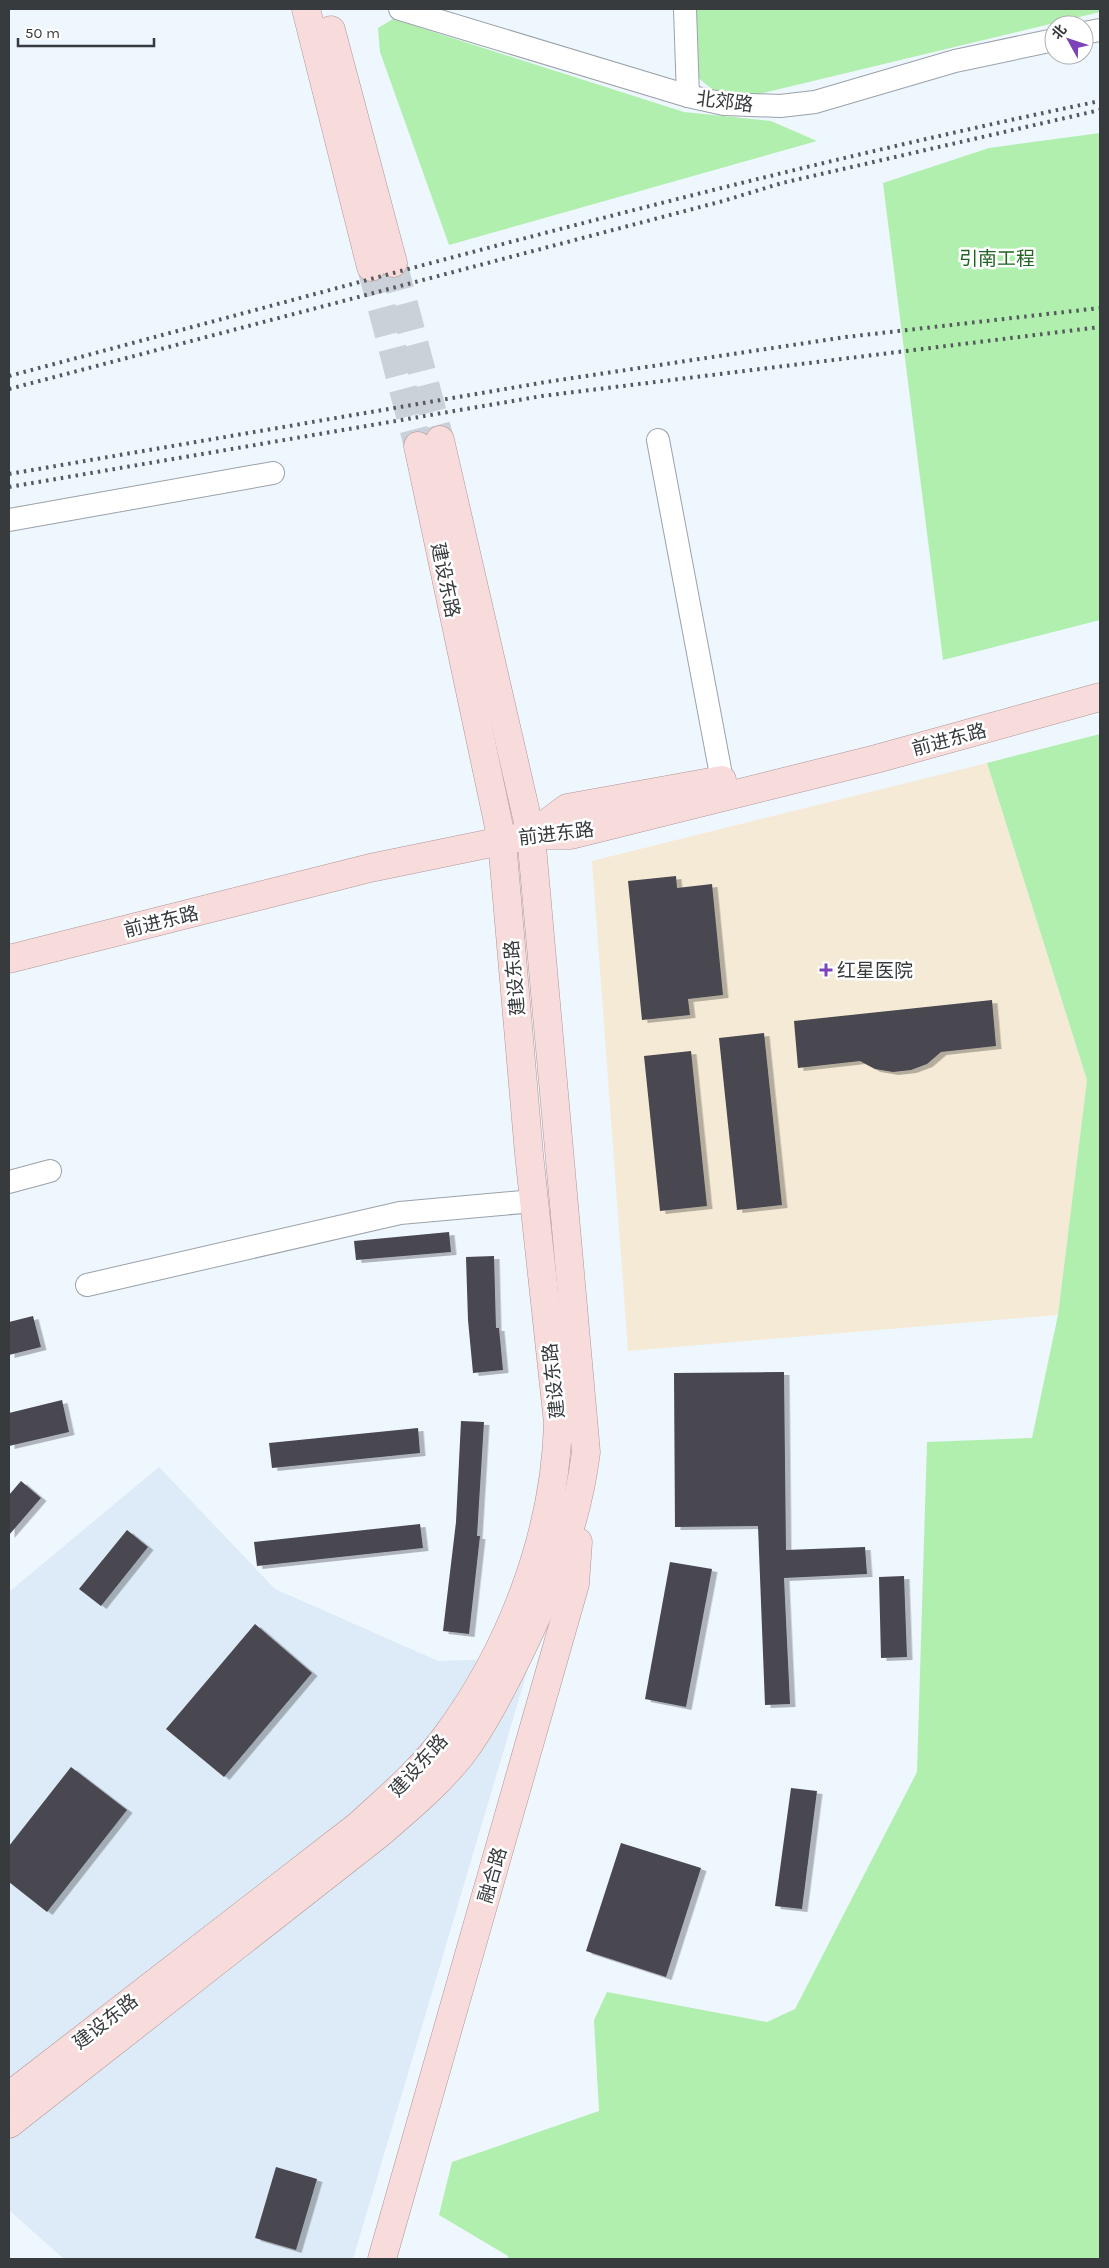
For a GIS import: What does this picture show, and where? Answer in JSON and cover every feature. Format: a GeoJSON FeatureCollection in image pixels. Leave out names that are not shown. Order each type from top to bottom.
{"type":"FeatureCollection","features":[{"type":"Feature","properties":{"kind":"main road"},"geometry":{"type":"LineString","coordinates":[[306,9],[382,265],[326,9]]}},
{"type":"Feature","properties":{"kind":"main road","name":"建设东路"},"geometry":{"type":"LineString","coordinates":[[9,2096],[359,1825],[406,1781],[441,1743],[473,1697],[501,1647],[526,1585],[547,1513],[557,1457],[558,1423],[534,1200],[502,841],[429,443],[531,835],[586,1452],[582,1488],[558,1571],[497,1699],[461,1754],[428,1792],[379,1834],[9,2124]]}},
{"type":"Feature","properties":{"kind":"main road"},"geometry":{"type":"LineString","coordinates":[[531,835],[567,808],[722,780],[844,752],[1100,681]]}},
{"type":"Feature","properties":{"kind":"main road","name":"前进东路"},"geometry":{"type":"LineString","coordinates":[[9,959],[370,868],[531,835],[571,835],[876,759],[1100,697]]}},
{"type":"Feature","properties":{"kind":"main road","name":"融合路"},"geometry":{"type":"LineString","coordinates":[[382,2259],[575,1584],[582,1488]]}},
{"type":"Feature","properties":{"kind":"street","name":"北郊路"},"geometry":{"type":"LineString","coordinates":[[400,9],[688,96],[724,104],[780,106],[815,102],[955,61],[1044,42]]}},
{"type":"Feature","properties":{"kind":"street"},"geometry":{"type":"LineString","coordinates":[[685,9],[688,96]]}},
{"type":"Feature","properties":{"kind":"street"},"geometry":{"type":"LineString","coordinates":[[658,440],[722,780]]}},
{"type":"Feature","properties":{"kind":"street"},"geometry":{"type":"LineString","coordinates":[[9,520],[273,473]]}},
{"type":"Feature","properties":{"kind":"street"},"geometry":{"type":"LineString","coordinates":[[9,1182],[50,1171]]}},
{"type":"Feature","properties":{"kind":"street"},"geometry":{"type":"LineString","coordinates":[[87,1285],[400,1213],[534,1200]]}},
{"type":"Feature","properties":{"kind":"shaded area","name":"红星医院"},"geometry":{"type":"Polygon","coordinates":[[[987,763],[1087,1080],[1058,1315],[628,1351],[592,861],[987,763]]]}},
{"type":"Feature","properties":{"kind":"shaded area"},"geometry":{"type":"Polygon","coordinates":[[[159,1467],[275,1589],[438,1661],[531,1658],[353,2259],[64,2259],[9,2210],[9,1592],[159,1467]]]}},
{"type":"Feature","properties":{"kind":"green space"},"geometry":{"type":"Polygon","coordinates":[[[696,9],[1100,9],[1100,12],[1088,15],[1044,15],[1044,25],[759,94],[714,91],[696,76],[696,9]]]}},
{"type":"Feature","properties":{"kind":"green space"},"geometry":{"type":"Polygon","coordinates":[[[393,19],[684,112],[771,121],[817,141],[449,245],[380,52],[378,28],[393,19]]]}},
{"type":"Feature","properties":{"kind":"green space","name":"引南工程"},"geometry":{"type":"Polygon","coordinates":[[[1100,133],[1100,620],[943,660],[883,183],[989,148],[1100,133]]]}},
{"type":"Feature","properties":{"kind":"green space"},"geometry":{"type":"Polygon","coordinates":[[[1100,734],[1100,2259],[508,2259],[508,2256],[439,2215],[452,2162],[599,2111],[594,2020],[607,1992],[767,2022],[795,2009],[917,1772],[927,1442],[1032,1438],[1058,1315],[1087,1080],[987,763],[1100,734]]]}},
{"type":"Feature","properties":{"kind":"building"},"geometry":{"type":"Polygon","coordinates":[[[676,876],[677,888],[712,884],[723,995],[688,999],[690,1015],[642,1020],[628,881],[676,876]]]}},
{"type":"Feature","properties":{"kind":"building"},"geometry":{"type":"Polygon","coordinates":[[[992,1000],[996,1046],[941,1052],[927,1064],[911,1070],[893,1072],[875,1069],[860,1061],[798,1068],[794,1021],[992,1000]]]}},
{"type":"Feature","properties":{"kind":"building"},"geometry":{"type":"Polygon","coordinates":[[[764,1033],[782,1205],[737,1210],[719,1038],[764,1033]]]}},
{"type":"Feature","properties":{"kind":"building"},"geometry":{"type":"Polygon","coordinates":[[[691,1051],[707,1206],[660,1211],[644,1056],[691,1051]]]}},
{"type":"Feature","properties":{"kind":"building"},"geometry":{"type":"Polygon","coordinates":[[[449,1232],[451,1252],[356,1260],[354,1241],[449,1232]]]}},
{"type":"Feature","properties":{"kind":"building"},"geometry":{"type":"Polygon","coordinates":[[[494,1256],[496,1328],[499,1328],[503,1370],[473,1373],[468,1320],[466,1257],[494,1256]]]}},
{"type":"Feature","properties":{"kind":"building"},"geometry":{"type":"Polygon","coordinates":[[[33,1316],[41,1347],[9,1355],[9,1322],[33,1316]]]}},
{"type":"Feature","properties":{"kind":"building"},"geometry":{"type":"Polygon","coordinates":[[[784,1372],[786,1550],[865,1547],[867,1574],[784,1578],[790,1704],[765,1705],[758,1526],[675,1527],[674,1373],[784,1372]]]}},
{"type":"Feature","properties":{"kind":"building"},"geometry":{"type":"Polygon","coordinates":[[[62,1400],[69,1432],[9,1446],[9,1413],[62,1400]]]}},
{"type":"Feature","properties":{"kind":"building"},"geometry":{"type":"Polygon","coordinates":[[[461,1421],[484,1422],[477,1536],[480,1536],[469,1634],[443,1631],[456,1522],[461,1421]]]}},
{"type":"Feature","properties":{"kind":"building"},"geometry":{"type":"Polygon","coordinates":[[[418,1428],[420,1453],[272,1468],[269,1443],[418,1428]]]}},
{"type":"Feature","properties":{"kind":"building"},"geometry":{"type":"Polygon","coordinates":[[[21,1481],[41,1498],[9,1535],[9,1495],[21,1481]]]}},
{"type":"Feature","properties":{"kind":"building"},"geometry":{"type":"Polygon","coordinates":[[[420,1524],[423,1548],[257,1566],[254,1542],[420,1524]]]}},
{"type":"Feature","properties":{"kind":"building"},"geometry":{"type":"Polygon","coordinates":[[[127,1530],[148,1547],[101,1606],[79,1589],[127,1530]]]}},
{"type":"Feature","properties":{"kind":"building"},"geometry":{"type":"Polygon","coordinates":[[[670,1562],[712,1569],[686,1707],[645,1699],[670,1562]]]}},
{"type":"Feature","properties":{"kind":"building"},"geometry":{"type":"Polygon","coordinates":[[[904,1576],[907,1657],[881,1658],[879,1577],[904,1576]]]}},
{"type":"Feature","properties":{"kind":"building"},"geometry":{"type":"Polygon","coordinates":[[[255,1624],[312,1673],[224,1777],[166,1729],[255,1624]]]}},
{"type":"Feature","properties":{"kind":"building"},"geometry":{"type":"Polygon","coordinates":[[[71,1767],[127,1810],[47,1912],[9,1882],[9,1846],[71,1767]]]}},
{"type":"Feature","properties":{"kind":"building"},"geometry":{"type":"Polygon","coordinates":[[[791,1788],[817,1791],[802,1909],[775,1906],[791,1788]]]}},
{"type":"Feature","properties":{"kind":"building"},"geometry":{"type":"Polygon","coordinates":[[[621,1843],[701,1868],[666,1977],[586,1951],[621,1843]]]}},
{"type":"Feature","properties":{"kind":"building"},"geometry":{"type":"Polygon","coordinates":[[[276,2167],[317,2179],[296,2250],[255,2238],[276,2167]]]}},
{"type":"Feature","properties":{"kind":"tunnel"},"geometry":{"type":"LineString","coordinates":[[393,263],[440,440]]}},
{"type":"Feature","properties":{"kind":"tunnel"},"geometry":{"type":"LineString","coordinates":[[371,267],[418,446]]}},
{"type":"Feature","properties":{"kind":"railway"},"geometry":{"type":"LineString","coordinates":[[9,376],[689,196],[963,131],[1100,101]]}},
{"type":"Feature","properties":{"kind":"railway"},"geometry":{"type":"LineString","coordinates":[[9,389],[723,201],[782,183],[1100,110]]}},
{"type":"Feature","properties":{"kind":"railway"},"geometry":{"type":"LineString","coordinates":[[9,474],[546,382],[846,337],[1100,308]]}},
{"type":"Feature","properties":{"kind":"railway"},"geometry":{"type":"LineString","coordinates":[[9,487],[542,396],[1100,327]]}},
{"type":"Feature","properties":{"kind":"place","name":"红星医院"},"geometry":{"type":"Point","coordinates":[826,970]}}]}
